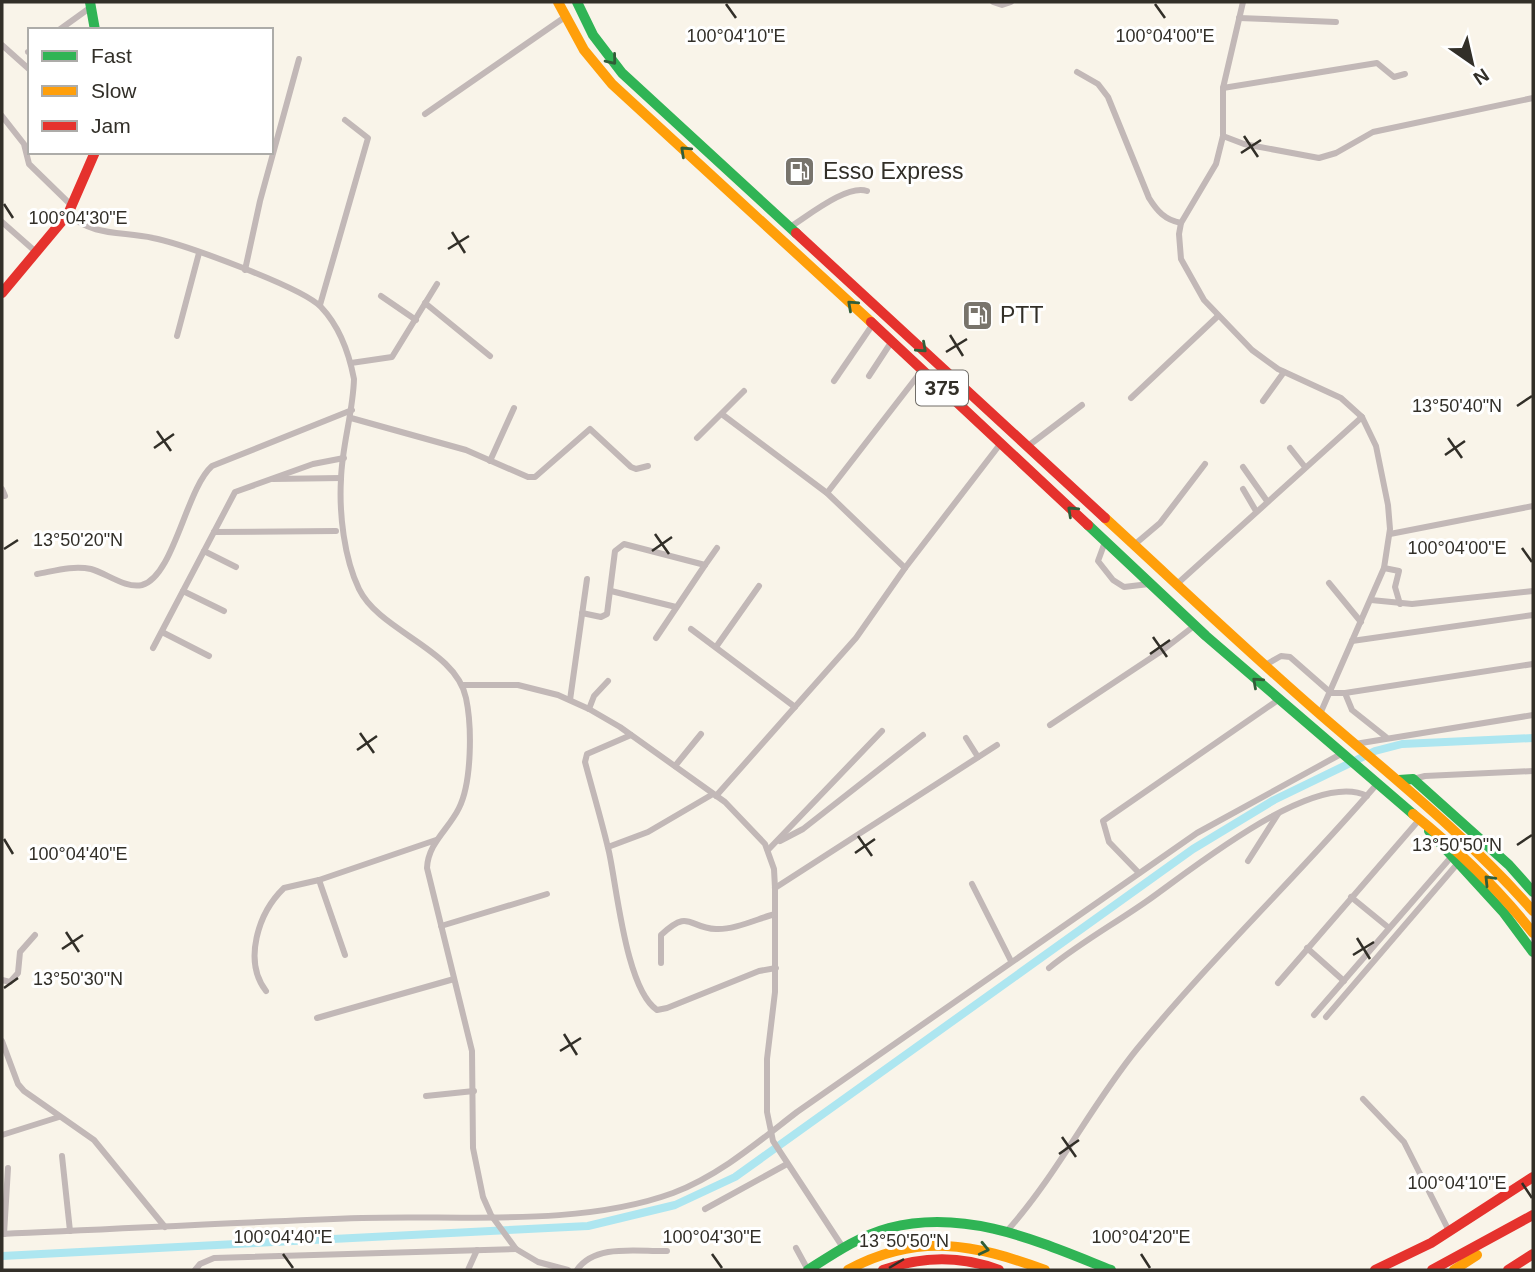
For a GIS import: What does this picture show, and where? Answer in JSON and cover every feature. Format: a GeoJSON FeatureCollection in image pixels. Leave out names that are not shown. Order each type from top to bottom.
{"type":"FeatureCollection","features":[{"type":"Feature","properties":{"kind":"main road","name":"375"},"geometry":{"type":"LineString","coordinates":[[558,2],[584,50],[612,84],[923,369],[1194,626],[1363,774],[1487,877],[1533,933]]}},
{"type":"Feature","properties":{"kind":"main road","name":"375"},"geometry":{"type":"LineString","coordinates":[[578,2],[593,35],[622,74],[1134,545],[1320,714],[1399,780],[1489,862],[1533,911]]}},
{"type":"Feature","properties":{"kind":"main road"},"geometry":{"type":"LineString","coordinates":[[90,4],[95,28]]}},
{"type":"Feature","properties":{"kind":"main road"},"geometry":{"type":"LineString","coordinates":[[2,293],[6,281],[36,252],[69,209],[94,154]]}},
{"type":"Feature","properties":{"kind":"main road"},"geometry":{"type":"LineString","coordinates":[[1192,597],[1194,626]]}},
{"type":"Feature","properties":{"kind":"main road"},"geometry":{"type":"LineString","coordinates":[[1399,780],[1413,779],[1509,865],[1533,892]]}},
{"type":"Feature","properties":{"kind":"main road"},"geometry":{"type":"LineString","coordinates":[[1419,820],[1504,913],[1533,952]]}},
{"type":"Feature","properties":{"kind":"main road"},"geometry":{"type":"LineString","coordinates":[[1375,1270],[1449,1231],[1533,1177]]}},
{"type":"Feature","properties":{"kind":"main road"},"geometry":{"type":"LineString","coordinates":[[1432,1270],[1533,1217]]}},
{"type":"Feature","properties":{"kind":"main road"},"geometry":{"type":"LineString","coordinates":[[1454,1270],[1533,1217]]}},
{"type":"Feature","properties":{"kind":"main road"},"geometry":{"type":"LineString","coordinates":[[808,1270],[842,1246],[881,1228],[918,1222],[966,1222],[1007,1231],[1111,1270]]}},
{"type":"Feature","properties":{"kind":"main road"},"geometry":{"type":"LineString","coordinates":[[848,1270],[886,1252],[943,1243],[995,1252],[1045,1270]]}},
{"type":"Feature","properties":{"kind":"main road"},"geometry":{"type":"LineString","coordinates":[[1508,1270],[1533,1254]]}},
{"type":"Feature","properties":{"kind":"main road"},"geometry":{"type":"LineString","coordinates":[[883,1270],[932,1258],[977,1262],[999,1270]]}},
{"type":"Feature","properties":{"kind":"street"},"geometry":{"type":"LineString","coordinates":[[993,2],[1002,5],[1011,2]]}},
{"type":"Feature","properties":{"kind":"street"},"geometry":{"type":"LineString","coordinates":[[1243,2],[1223,88],[1223,136],[1216,164],[1181,223],[1181,259],[1191,281],[1252,351],[1284,372],[1341,398],[1362,417],[1373,438],[1381,465],[1390,534],[1384,568],[1320,714]]}},
{"type":"Feature","properties":{"kind":"street"},"geometry":{"type":"LineString","coordinates":[[61,28],[90,4]]}},
{"type":"Feature","properties":{"kind":"street"},"geometry":{"type":"LineString","coordinates":[[425,114],[565,17]]}},
{"type":"Feature","properties":{"kind":"street"},"geometry":{"type":"LineString","coordinates":[[1239,18],[1336,22]]}},
{"type":"Feature","properties":{"kind":"street"},"geometry":{"type":"LineString","coordinates":[[2,45],[28,68]]}},
{"type":"Feature","properties":{"kind":"street"},"geometry":{"type":"LineString","coordinates":[[273,154],[299,59]]}},
{"type":"Feature","properties":{"kind":"street"},"geometry":{"type":"LineString","coordinates":[[1223,88],[1377,63],[1394,77],[1405,74]]}},
{"type":"Feature","properties":{"kind":"street"},"geometry":{"type":"LineString","coordinates":[[1077,72],[1098,84],[1108,97],[1149,198],[1156,209],[1171,221],[1181,223]]}},
{"type":"Feature","properties":{"kind":"street"},"geometry":{"type":"LineString","coordinates":[[1223,136],[1244,144],[1319,158],[1336,153],[1373,132],[1533,98]]}},
{"type":"Feature","properties":{"kind":"street"},"geometry":{"type":"LineString","coordinates":[[2,116],[24,144],[29,164],[87,228],[155,238],[290,288],[320,305],[338,332],[351,363],[354,379],[341,478],[342,511],[359,589],[373,608],[446,666],[463,685],[467,701],[468,756],[465,792],[459,810],[427,856],[427,868],[472,1051],[475,1166],[491,1215],[516,1249],[538,1262],[568,1270]]}},
{"type":"Feature","properties":{"kind":"street"},"geometry":{"type":"LineString","coordinates":[[320,305],[368,138],[345,120]]}},
{"type":"Feature","properties":{"kind":"street"},"geometry":{"type":"LineString","coordinates":[[85,154],[90,163]]}},
{"type":"Feature","properties":{"kind":"street"},"geometry":{"type":"LineString","coordinates":[[245,270],[273,154]]}},
{"type":"Feature","properties":{"kind":"street"},"geometry":{"type":"LineString","coordinates":[[790,227],[846,192],[859,188],[867,191]]}},
{"type":"Feature","properties":{"kind":"street"},"geometry":{"type":"LineString","coordinates":[[2,222],[36,252]]}},
{"type":"Feature","properties":{"kind":"street"},"geometry":{"type":"LineString","coordinates":[[177,336],[199,253]]}},
{"type":"Feature","properties":{"kind":"street"},"geometry":{"type":"LineString","coordinates":[[351,363],[392,358],[437,284]]}},
{"type":"Feature","properties":{"kind":"street"},"geometry":{"type":"LineString","coordinates":[[381,296],[416,320]]}},
{"type":"Feature","properties":{"kind":"street"},"geometry":{"type":"LineString","coordinates":[[425,303],[490,356]]}},
{"type":"Feature","properties":{"kind":"street"},"geometry":{"type":"LineString","coordinates":[[1131,398],[1219,316]]}},
{"type":"Feature","properties":{"kind":"street"},"geometry":{"type":"LineString","coordinates":[[834,381],[873,324]]}},
{"type":"Feature","properties":{"kind":"street"},"geometry":{"type":"LineString","coordinates":[[869,376],[892,341]]}},
{"type":"Feature","properties":{"kind":"street"},"geometry":{"type":"LineString","coordinates":[[827,493],[923,369]]}},
{"type":"Feature","properties":{"kind":"street"},"geometry":{"type":"LineString","coordinates":[[1263,401],[1284,372]]}},
{"type":"Feature","properties":{"kind":"street"},"geometry":{"type":"LineString","coordinates":[[697,438],[723,415],[744,391]]}},
{"type":"Feature","properties":{"kind":"street"},"geometry":{"type":"LineString","coordinates":[[1028,446],[1082,405]]}},
{"type":"Feature","properties":{"kind":"street"},"geometry":{"type":"LineString","coordinates":[[490,461],[514,408]]}},
{"type":"Feature","properties":{"kind":"street"},"geometry":{"type":"LineString","coordinates":[[37,573],[73,567],[89,569],[134,586],[146,583],[169,553],[201,478],[212,466],[351,414],[466,450],[532,478],[590,429],[631,467],[636,470],[648,466]]}},
{"type":"Feature","properties":{"kind":"street"},"geometry":{"type":"LineString","coordinates":[[723,415],[827,493],[905,568]]}},
{"type":"Feature","properties":{"kind":"street"},"geometry":{"type":"LineString","coordinates":[[1177,584],[1362,417]]}},
{"type":"Feature","properties":{"kind":"street"},"geometry":{"type":"LineString","coordinates":[[608,848],[648,832],[715,795],[796,708],[856,638],[905,568],[1000,443]]}},
{"type":"Feature","properties":{"kind":"street"},"geometry":{"type":"LineString","coordinates":[[1290,448],[1305,467]]}},
{"type":"Feature","properties":{"kind":"street"},"geometry":{"type":"LineString","coordinates":[[153,648],[235,492],[313,464],[344,458]]}},
{"type":"Feature","properties":{"kind":"street"},"geometry":{"type":"LineString","coordinates":[[1134,545],[1160,523],[1205,464]]}},
{"type":"Feature","properties":{"kind":"street"},"geometry":{"type":"LineString","coordinates":[[1243,467],[1267,501]]}},
{"type":"Feature","properties":{"kind":"street"},"geometry":{"type":"LineString","coordinates":[[272,479],[341,478]]}},
{"type":"Feature","properties":{"kind":"street"},"geometry":{"type":"LineString","coordinates":[[1243,489],[1256,511]]}},
{"type":"Feature","properties":{"kind":"street"},"geometry":{"type":"LineString","coordinates":[[1390,534],[1533,506]]}},
{"type":"Feature","properties":{"kind":"street"},"geometry":{"type":"LineString","coordinates":[[214,532],[336,531]]}},
{"type":"Feature","properties":{"kind":"street"},"geometry":{"type":"LineString","coordinates":[[1105,542],[1098,561],[1113,580],[1124,587],[1149,584]]}},
{"type":"Feature","properties":{"kind":"street"},"geometry":{"type":"LineString","coordinates":[[582,613],[605,617],[615,551],[624,544],[705,565]]}},
{"type":"Feature","properties":{"kind":"street"},"geometry":{"type":"LineString","coordinates":[[656,638],[718,548]]}},
{"type":"Feature","properties":{"kind":"street"},"geometry":{"type":"LineString","coordinates":[[204,551],[236,567]]}},
{"type":"Feature","properties":{"kind":"street"},"geometry":{"type":"LineString","coordinates":[[1384,568],[1399,571],[1395,587],[1400,604]]}},
{"type":"Feature","properties":{"kind":"street"},"geometry":{"type":"LineString","coordinates":[[570,701],[587,579]]}},
{"type":"Feature","properties":{"kind":"street"},"geometry":{"type":"LineString","coordinates":[[1329,583],[1361,622]]}},
{"type":"Feature","properties":{"kind":"street"},"geometry":{"type":"LineString","coordinates":[[716,647],[759,586]]}},
{"type":"Feature","properties":{"kind":"street"},"geometry":{"type":"LineString","coordinates":[[183,591],[224,611]]}},
{"type":"Feature","properties":{"kind":"street"},"geometry":{"type":"LineString","coordinates":[[611,591],[676,607]]}},
{"type":"Feature","properties":{"kind":"street"},"geometry":{"type":"LineString","coordinates":[[1371,600],[1400,604],[1533,591]]}},
{"type":"Feature","properties":{"kind":"street"},"geometry":{"type":"LineString","coordinates":[[1352,641],[1533,615]]}},
{"type":"Feature","properties":{"kind":"street"},"geometry":{"type":"LineString","coordinates":[[1050,725],[1163,650],[1194,626]]}},
{"type":"Feature","properties":{"kind":"street"},"geometry":{"type":"LineString","coordinates":[[691,629],[796,708]]}},
{"type":"Feature","properties":{"kind":"street"},"geometry":{"type":"LineString","coordinates":[[162,632],[209,656]]}},
{"type":"Feature","properties":{"kind":"street"},"geometry":{"type":"LineString","coordinates":[[1267,664],[1282,656],[1290,657],[1331,693],[1533,664]]}},
{"type":"Feature","properties":{"kind":"street"},"geometry":{"type":"LineString","coordinates":[[589,709],[594,696],[607,681]]}},
{"type":"Feature","properties":{"kind":"street"},"geometry":{"type":"LineString","coordinates":[[463,685],[519,685],[589,709],[631,735],[715,795],[758,833],[768,850],[775,888],[776,968],[766,1081],[767,1112],[773,1140],[842,1246]]}},
{"type":"Feature","properties":{"kind":"street"},"geometry":{"type":"LineString","coordinates":[[1345,693],[1352,710],[1386,737]]}},
{"type":"Feature","properties":{"kind":"street"},"geometry":{"type":"LineString","coordinates":[[1139,873],[1109,842],[1103,821],[1278,700]]}},
{"type":"Feature","properties":{"kind":"street"},"geometry":{"type":"LineString","coordinates":[[1359,746],[1386,737],[1533,715]]}},
{"type":"Feature","properties":{"kind":"street"},"geometry":{"type":"LineString","coordinates":[[780,841],[882,731]]}},
{"type":"Feature","properties":{"kind":"street"},"geometry":{"type":"LineString","coordinates":[[675,766],[701,734]]}},
{"type":"Feature","properties":{"kind":"street"},"geometry":{"type":"LineString","coordinates":[[631,735],[584,757],[620,903],[622,936],[640,987],[650,1006],[657,1010],[667,1008],[759,971],[776,968]]}},
{"type":"Feature","properties":{"kind":"street"},"geometry":{"type":"LineString","coordinates":[[768,850],[803,829],[923,735]]}},
{"type":"Feature","properties":{"kind":"street"},"geometry":{"type":"LineString","coordinates":[[966,738],[978,757]]}},
{"type":"Feature","properties":{"kind":"street"},"geometry":{"type":"LineString","coordinates":[[775,888],[997,745]]}},
{"type":"Feature","properties":{"kind":"street"},"geometry":{"type":"LineString","coordinates":[[8,1168],[3,1234],[594,1212],[656,1198],[709,1176],[1011,961],[1197,833],[1344,756]]}},
{"type":"Feature","properties":{"kind":"street"},"geometry":{"type":"LineString","coordinates":[[1413,779],[1425,776],[1533,771]]}},
{"type":"Feature","properties":{"kind":"street"},"geometry":{"type":"LineString","coordinates":[[1007,1231],[1036,1199],[1122,1069],[1180,996],[1377,784]]}},
{"type":"Feature","properties":{"kind":"street"},"geometry":{"type":"LineString","coordinates":[[1049,968],[1236,837],[1278,814],[1324,794],[1354,791],[1367,796]]}},
{"type":"Feature","properties":{"kind":"street"},"geometry":{"type":"LineString","coordinates":[[1248,861],[1274,825],[1278,814]]}},
{"type":"Feature","properties":{"kind":"street"},"geometry":{"type":"LineString","coordinates":[[1278,983],[1419,820]]}},
{"type":"Feature","properties":{"kind":"street"},"geometry":{"type":"LineString","coordinates":[[266,992],[256,974],[253,947],[271,906],[284,888],[319,880],[380,856],[438,839]]}},
{"type":"Feature","properties":{"kind":"street"},"geometry":{"type":"LineString","coordinates":[[1314,1015],[1389,928],[1455,860]]}},
{"type":"Feature","properties":{"kind":"street"},"geometry":{"type":"LineString","coordinates":[[1326,1017],[1455,860]]}},
{"type":"Feature","properties":{"kind":"street"},"geometry":{"type":"LineString","coordinates":[[319,880],[345,955]]}},
{"type":"Feature","properties":{"kind":"street"},"geometry":{"type":"LineString","coordinates":[[972,884],[1011,961]]}},
{"type":"Feature","properties":{"kind":"street"},"geometry":{"type":"LineString","coordinates":[[441,926],[547,894]]}},
{"type":"Feature","properties":{"kind":"street"},"geometry":{"type":"LineString","coordinates":[[1351,897],[1389,928]]}},
{"type":"Feature","properties":{"kind":"street"},"geometry":{"type":"LineString","coordinates":[[662,963],[661,935],[675,923],[695,921],[715,929],[775,914]]}},
{"type":"Feature","properties":{"kind":"street"},"geometry":{"type":"LineString","coordinates":[[2,980],[10,982],[18,973],[20,952],[35,935]]}},
{"type":"Feature","properties":{"kind":"street"},"geometry":{"type":"LineString","coordinates":[[1307,948],[1343,981]]}},
{"type":"Feature","properties":{"kind":"street"},"geometry":{"type":"LineString","coordinates":[[317,1018],[454,979]]}},
{"type":"Feature","properties":{"kind":"street"},"geometry":{"type":"LineString","coordinates":[[2,1041],[18,1084],[59,1117],[94,1140],[165,1227]]}},
{"type":"Feature","properties":{"kind":"street"},"geometry":{"type":"LineString","coordinates":[[426,1096],[474,1091]]}},
{"type":"Feature","properties":{"kind":"street"},"geometry":{"type":"LineString","coordinates":[[1363,1099],[1404,1142],[1449,1231]]}},
{"type":"Feature","properties":{"kind":"street"},"geometry":{"type":"LineString","coordinates":[[2,1135],[59,1117]]}},
{"type":"Feature","properties":{"kind":"street"},"geometry":{"type":"LineString","coordinates":[[62,1156],[70,1231]]}},
{"type":"Feature","properties":{"kind":"street"},"geometry":{"type":"LineString","coordinates":[[705,1209],[785,1161]]}},
{"type":"Feature","properties":{"kind":"street"},"geometry":{"type":"LineString","coordinates":[[796,1248],[808,1270]]}},
{"type":"Feature","properties":{"kind":"street"},"geometry":{"type":"LineString","coordinates":[[195,1270],[200,1264],[214,1258],[516,1249]]}},
{"type":"Feature","properties":{"kind":"street"},"geometry":{"type":"LineString","coordinates":[[468,1270],[477,1250]]}},
{"type":"Feature","properties":{"kind":"street"},"geometry":{"type":"LineString","coordinates":[[577,1270],[587,1261],[617,1251],[667,1251]]}},
{"type":"Feature","properties":{"kind":"street"},"geometry":{"type":"LineString","coordinates":[[536,1270],[538,1262]]}},
{"type":"Feature","properties":{"kind":"waterway"},"geometry":{"type":"LineString","coordinates":[[2,1256],[588,1226],[675,1205],[735,1177],[1193,849],[1274,800],[1375,751],[1402,744],[1533,738]]}},
{"type":"Feature","properties":{"kind":"traffic: fast"},"geometry":{"type":"LineString","coordinates":[[90,2],[95,28]]}},
{"type":"Feature","properties":{"kind":"traffic: fast"},"geometry":{"type":"LineString","coordinates":[[577,2],[593,35],[622,73],[796,233]]}},
{"type":"Feature","properties":{"kind":"traffic: fast"},"geometry":{"type":"LineString","coordinates":[[1088,525],[1206,636],[1413,814]]}},
{"type":"Feature","properties":{"kind":"traffic: fast"},"geometry":{"type":"LineString","coordinates":[[1399,780],[1413,779],[1509,865],[1533,892]]}},
{"type":"Feature","properties":{"kind":"traffic: fast"},"geometry":{"type":"LineString","coordinates":[[1429,831],[1504,913],[1533,952]]}},
{"type":"Feature","properties":{"kind":"traffic: fast"},"geometry":{"type":"LineString","coordinates":[[808,1270],[878,1231],[918,1223],[947,1222],[1003,1231],[1111,1270]]}},
{"type":"Feature","properties":{"kind":"traffic: slow"},"geometry":{"type":"LineString","coordinates":[[558,2],[584,50],[612,84],[871,322]]}},
{"type":"Feature","properties":{"kind":"traffic: slow"},"geometry":{"type":"LineString","coordinates":[[1105,518],[1267,667],[1457,834],[1533,911]]}},
{"type":"Feature","properties":{"kind":"traffic: slow"},"geometry":{"type":"LineString","coordinates":[[1413,814],[1476,870],[1533,933]]}},
{"type":"Feature","properties":{"kind":"traffic: slow"},"geometry":{"type":"LineString","coordinates":[[848,1270],[898,1250],[922,1246],[970,1249],[1045,1270]]}},
{"type":"Feature","properties":{"kind":"traffic: slow"},"geometry":{"type":"LineString","coordinates":[[1454,1270],[1477,1255]]}},
{"type":"Feature","properties":{"kind":"traffic: jam"},"geometry":{"type":"LineString","coordinates":[[2,293],[68,214],[94,154]]}},
{"type":"Feature","properties":{"kind":"traffic: jam"},"geometry":{"type":"LineString","coordinates":[[796,233],[1105,518]]}},
{"type":"Feature","properties":{"kind":"traffic: jam"},"geometry":{"type":"LineString","coordinates":[[871,322],[1088,525]]}},
{"type":"Feature","properties":{"kind":"traffic: jam"},"geometry":{"type":"LineString","coordinates":[[1375,1270],[1431,1243],[1533,1177]]}},
{"type":"Feature","properties":{"kind":"traffic: jam"},"geometry":{"type":"LineString","coordinates":[[1432,1270],[1533,1215]]}},
{"type":"Feature","properties":{"kind":"traffic: jam"},"geometry":{"type":"LineString","coordinates":[[1508,1270],[1533,1254]]}},
{"type":"Feature","properties":{"kind":"traffic: jam"},"geometry":{"type":"LineString","coordinates":[[883,1270],[912,1262],[941,1259],[970,1262],[999,1270]]}},
{"type":"Feature","properties":{"kind":"place","name":"Esso Express"},"geometry":{"type":"Point","coordinates":[800,171]}},
{"type":"Feature","properties":{"kind":"place","name":"PTT"},"geometry":{"type":"Point","coordinates":[977,315]}}]}
